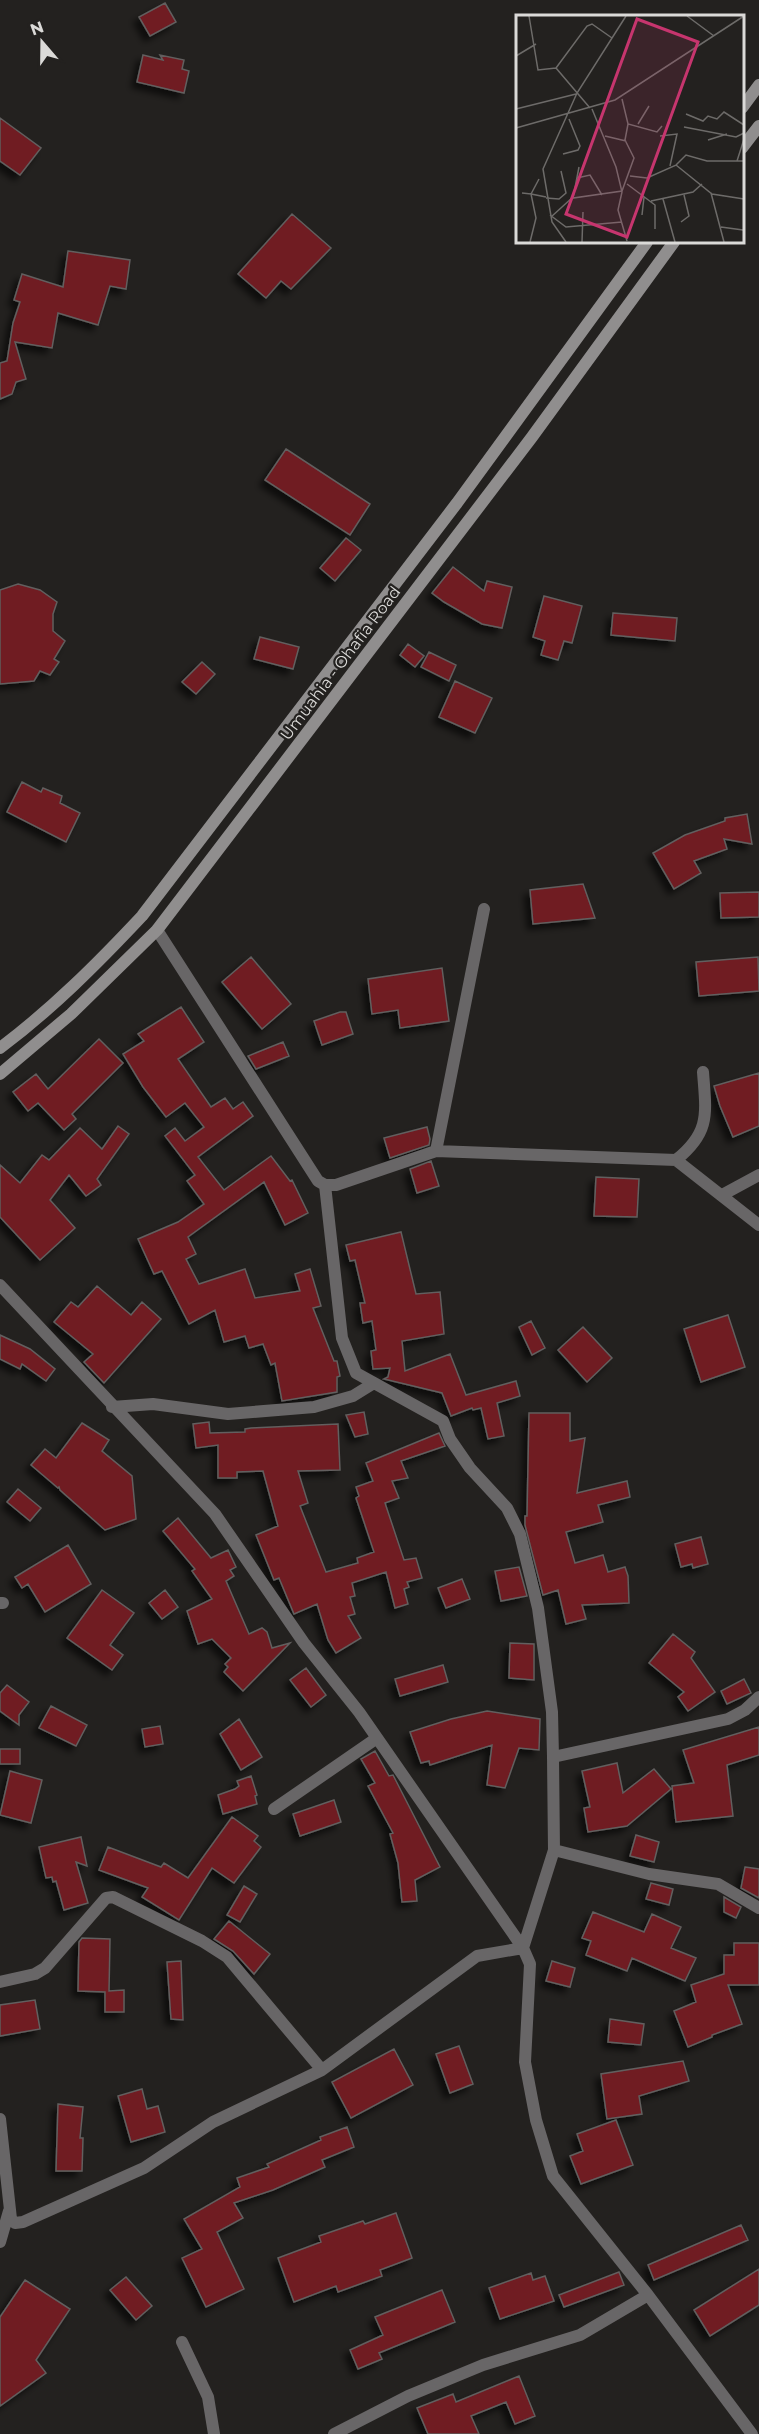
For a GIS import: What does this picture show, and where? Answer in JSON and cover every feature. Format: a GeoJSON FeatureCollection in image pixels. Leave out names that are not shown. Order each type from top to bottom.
{"type":"FeatureCollection","features":[{"type":"Feature","properties":{"kind":"main road"},"geometry":{"type":"LineString","coordinates":[[744,105],[759,85]]}},
{"type":"Feature","properties":{"kind":"main road"},"geometry":{"type":"LineString","coordinates":[[744,145],[759,126]]}},
{"type":"Feature","properties":{"kind":"main road","name":"Umuahia - Ohafia Road"},"geometry":{"type":"LineString","coordinates":[[0,1048],[26,1029],[84,978],[142,916],[201,842],[457,503],[646,243]]}},
{"type":"Feature","properties":{"kind":"main road","name":"Umuahia - Ohafia Road"},"geometry":{"type":"LineString","coordinates":[[0,1074],[71,1014],[157,930],[218,853],[532,437],[674,243]]}},
{"type":"Feature","properties":{"kind":"main road"},"geometry":{"type":"LineString","coordinates":[[201,842],[218,853]]}},
{"type":"Feature","properties":{"kind":"street"},"geometry":{"type":"LineString","coordinates":[[436,1151],[484,909]]}},
{"type":"Feature","properties":{"kind":"street"},"geometry":{"type":"LineString","coordinates":[[157,930],[318,1181],[325,1185],[336,1185],[436,1151],[676,1160],[759,1225]]}},
{"type":"Feature","properties":{"kind":"street"},"geometry":{"type":"LineString","coordinates":[[676,1160],[694,1145],[706,1118],[703,1072]]}},
{"type":"Feature","properties":{"kind":"street"},"geometry":{"type":"LineString","coordinates":[[722,1195],[759,1175]]}},
{"type":"Feature","properties":{"kind":"street"},"geometry":{"type":"LineString","coordinates":[[325,1185],[342,1338],[356,1373],[443,1421],[450,1439],[470,1468],[507,1508],[520,1534],[538,1608],[552,1712],[554,1850],[523,1948]]}},
{"type":"Feature","properties":{"kind":"street"},"geometry":{"type":"LineString","coordinates":[[0,1286],[53,1339],[112,1407],[215,1514],[304,1643],[377,1738],[523,1948],[530,1964],[525,2061],[536,2120],[553,2176],[648,2295],[752,2434]]}},
{"type":"Feature","properties":{"kind":"street"},"geometry":{"type":"LineString","coordinates":[[112,1407],[153,1404],[228,1414],[315,1407],[353,1396],[374,1383]]}},
{"type":"Feature","properties":{"kind":"street"},"geometry":{"type":"LineString","coordinates":[[553,1757],[676,1728],[728,1719],[744,1710],[759,1697]]}},
{"type":"Feature","properties":{"kind":"street"},"geometry":{"type":"LineString","coordinates":[[274,1809],[377,1738]]}},
{"type":"Feature","properties":{"kind":"street"},"geometry":{"type":"LineString","coordinates":[[554,1850],[649,1874],[718,1884],[759,1908]]}},
{"type":"Feature","properties":{"kind":"street"},"geometry":{"type":"LineString","coordinates":[[0,1982],[35,1974],[45,1968],[106,1898],[113,1897],[202,1941],[227,1957],[322,2070]]}},
{"type":"Feature","properties":{"kind":"street"},"geometry":{"type":"LineString","coordinates":[[0,2119],[9,2211],[15,2223],[23,2222],[134,2173],[213,2122],[322,2070],[477,1956],[523,1948]]}},
{"type":"Feature","properties":{"kind":"street"},"geometry":{"type":"LineString","coordinates":[[0,2242],[9,2211]]}},
{"type":"Feature","properties":{"kind":"street"},"geometry":{"type":"LineString","coordinates":[[334,2434],[408,2396],[483,2365],[580,2335],[648,2295]]}},
{"type":"Feature","properties":{"kind":"street"},"geometry":{"type":"LineString","coordinates":[[182,2342],[208,2397],[214,2434]]}},
{"type":"Feature","properties":{"kind":"building"},"geometry":{"type":"Polygon","coordinates":[[[165,3],[176,22],[150,36],[139,17],[165,3]]]}},
{"type":"Feature","properties":{"kind":"building"},"geometry":{"type":"Polygon","coordinates":[[[143,55],[163,60],[160,55],[184,60],[182,69],[189,71],[184,93],[137,82],[143,55]]]}},
{"type":"Feature","properties":{"kind":"building"},"geometry":{"type":"Polygon","coordinates":[[[0,118],[41,148],[20,175],[0,161],[0,118]]]}},
{"type":"Feature","properties":{"kind":"building"},"geometry":{"type":"Polygon","coordinates":[[[292,214],[331,248],[291,289],[281,281],[266,298],[238,274],[292,214]]]}},
{"type":"Feature","properties":{"kind":"building"},"geometry":{"type":"Polygon","coordinates":[[[68,251],[130,260],[126,289],[110,286],[98,325],[58,313],[52,348],[15,342],[26,379],[16,382],[12,394],[0,399],[0,363],[7,361],[13,323],[20,302],[14,300],[22,274],[63,287],[68,251]]]}},
{"type":"Feature","properties":{"kind":"building"},"geometry":{"type":"Polygon","coordinates":[[[286,449],[370,504],[350,535],[265,480],[286,449]]]}},
{"type":"Feature","properties":{"kind":"building"},"geometry":{"type":"Polygon","coordinates":[[[346,538],[361,550],[335,581],[320,568],[346,538]]]}},
{"type":"Feature","properties":{"kind":"building"},"geometry":{"type":"Polygon","coordinates":[[[453,567],[484,591],[487,581],[512,587],[502,628],[482,624],[432,593],[453,567]]]}},
{"type":"Feature","properties":{"kind":"building"},"geometry":{"type":"Polygon","coordinates":[[[18,584],[40,590],[57,602],[53,614],[53,631],[65,641],[54,659],[59,662],[50,675],[40,671],[34,681],[0,684],[0,590],[18,584]]]}},
{"type":"Feature","properties":{"kind":"building"},"geometry":{"type":"Polygon","coordinates":[[[544,596],[582,606],[572,643],[564,641],[558,660],[541,655],[545,641],[533,637],[544,596]]]}},
{"type":"Feature","properties":{"kind":"building"},"geometry":{"type":"Polygon","coordinates":[[[613,613],[677,618],[675,641],[611,635],[613,613]]]}},
{"type":"Feature","properties":{"kind":"building"},"geometry":{"type":"Polygon","coordinates":[[[260,637],[299,647],[293,669],[254,659],[260,637]]]}},
{"type":"Feature","properties":{"kind":"building"},"geometry":{"type":"Polygon","coordinates":[[[408,644],[424,656],[415,667],[400,655],[408,644]]]}},
{"type":"Feature","properties":{"kind":"building"},"geometry":{"type":"Polygon","coordinates":[[[429,652],[456,665],[449,681],[421,667],[429,652]]]}},
{"type":"Feature","properties":{"kind":"building"},"geometry":{"type":"Polygon","coordinates":[[[202,662],[215,674],[196,694],[182,682],[202,662]]]}},
{"type":"Feature","properties":{"kind":"building"},"geometry":{"type":"Polygon","coordinates":[[[455,681],[492,698],[475,733],[439,717],[455,681]]]}},
{"type":"Feature","properties":{"kind":"building"},"geometry":{"type":"Polygon","coordinates":[[[22,782],[41,792],[43,788],[62,796],[60,803],[80,813],[66,842],[7,812],[22,782]]]}},
{"type":"Feature","properties":{"kind":"building"},"geometry":{"type":"Polygon","coordinates":[[[747,814],[752,844],[724,839],[727,849],[694,861],[701,873],[674,889],[653,853],[685,835],[725,821],[725,818],[747,814]]]}},
{"type":"Feature","properties":{"kind":"building"},"geometry":{"type":"Polygon","coordinates":[[[583,884],[595,918],[533,924],[530,890],[583,884]]]}},
{"type":"Feature","properties":{"kind":"building"},"geometry":{"type":"Polygon","coordinates":[[[759,892],[759,917],[721,918],[720,893],[759,892]]]}},
{"type":"Feature","properties":{"kind":"building"},"geometry":{"type":"Polygon","coordinates":[[[251,957],[291,1004],[262,1029],[222,982],[251,957]]]}},
{"type":"Feature","properties":{"kind":"building"},"geometry":{"type":"Polygon","coordinates":[[[758,957],[759,991],[699,996],[696,962],[758,957]]]}},
{"type":"Feature","properties":{"kind":"building"},"geometry":{"type":"Polygon","coordinates":[[[442,968],[449,1021],[400,1028],[398,1010],[372,1014],[368,979],[442,968]]]}},
{"type":"Feature","properties":{"kind":"building"},"geometry":{"type":"Polygon","coordinates":[[[181,1007],[204,1042],[178,1059],[211,1107],[225,1098],[233,1109],[243,1102],[253,1116],[198,1157],[224,1190],[271,1156],[290,1181],[292,1180],[308,1213],[285,1225],[264,1182],[188,1237],[196,1254],[186,1259],[199,1284],[245,1269],[255,1298],[300,1291],[295,1274],[310,1269],[321,1306],[313,1308],[334,1361],[337,1361],[340,1376],[337,1377],[337,1392],[282,1401],[275,1363],[271,1365],[263,1344],[249,1348],[245,1336],[224,1342],[215,1310],[189,1324],[162,1271],[154,1274],[138,1239],[178,1222],[204,1204],[187,1181],[195,1175],[165,1136],[175,1128],[185,1141],[204,1127],[185,1103],[166,1117],[143,1087],[123,1054],[144,1041],[138,1034],[181,1007]]]}},
{"type":"Feature","properties":{"kind":"building"},"geometry":{"type":"Polygon","coordinates":[[[346,1012],[353,1034],[322,1045],[314,1021],[346,1012]]]}},
{"type":"Feature","properties":{"kind":"building"},"geometry":{"type":"Polygon","coordinates":[[[99,1039],[123,1063],[72,1114],[76,1119],[64,1130],[38,1103],[28,1111],[13,1092],[36,1074],[48,1089],[99,1039]]]}},
{"type":"Feature","properties":{"kind":"building"},"geometry":{"type":"Polygon","coordinates":[[[283,1042],[289,1056],[256,1069],[248,1056],[283,1042]]]}},
{"type":"Feature","properties":{"kind":"building"},"geometry":{"type":"Polygon","coordinates":[[[759,1073],[759,1126],[733,1137],[714,1086],[759,1073]]]}},
{"type":"Feature","properties":{"kind":"building"},"geometry":{"type":"Polygon","coordinates":[[[118,1126],[129,1134],[97,1179],[101,1185],[86,1196],[69,1175],[50,1200],[75,1228],[40,1260],[0,1217],[0,1165],[20,1183],[42,1155],[49,1160],[80,1128],[102,1149],[118,1126]]]}},
{"type":"Feature","properties":{"kind":"building"},"geometry":{"type":"Polygon","coordinates":[[[427,1127],[429,1145],[390,1158],[384,1138],[427,1127]]]}},
{"type":"Feature","properties":{"kind":"building"},"geometry":{"type":"Polygon","coordinates":[[[431,1161],[439,1186],[417,1193],[410,1169],[431,1161]]]}},
{"type":"Feature","properties":{"kind":"building"},"geometry":{"type":"Polygon","coordinates":[[[596,1177],[639,1179],[637,1217],[594,1216],[596,1177]]]}},
{"type":"Feature","properties":{"kind":"building"},"geometry":{"type":"Polygon","coordinates":[[[401,1232],[416,1294],[440,1292],[444,1334],[402,1341],[405,1371],[450,1354],[466,1395],[516,1381],[520,1396],[497,1403],[504,1436],[488,1439],[481,1408],[473,1410],[472,1408],[451,1416],[442,1393],[384,1379],[388,1377],[390,1368],[373,1369],[371,1351],[376,1350],[372,1321],[363,1323],[360,1303],[365,1303],[355,1260],[350,1261],[346,1245],[401,1232]]]}},
{"type":"Feature","properties":{"kind":"building"},"geometry":{"type":"Polygon","coordinates":[[[97,1286],[131,1315],[142,1302],[161,1319],[104,1383],[84,1362],[93,1354],[54,1322],[71,1302],[78,1307],[97,1286]]]}},
{"type":"Feature","properties":{"kind":"building"},"geometry":{"type":"Polygon","coordinates":[[[728,1315],[745,1367],[701,1382],[684,1329],[728,1315]]]}},
{"type":"Feature","properties":{"kind":"building"},"geometry":{"type":"Polygon","coordinates":[[[531,1321],[545,1348],[532,1355],[519,1327],[531,1321]]]}},
{"type":"Feature","properties":{"kind":"building"},"geometry":{"type":"Polygon","coordinates":[[[583,1327],[612,1358],[587,1382],[558,1350],[583,1327]]]}},
{"type":"Feature","properties":{"kind":"building"},"geometry":{"type":"Polygon","coordinates":[[[0,1335],[30,1349],[55,1369],[46,1381],[22,1364],[20,1369],[0,1359],[0,1335]]]}},
{"type":"Feature","properties":{"kind":"building"},"geometry":{"type":"Polygon","coordinates":[[[364,1412],[368,1434],[355,1437],[346,1415],[364,1412]]]}},
{"type":"Feature","properties":{"kind":"building"},"geometry":{"type":"Polygon","coordinates":[[[529,1413],[570,1413],[570,1441],[585,1438],[577,1493],[627,1481],[630,1497],[598,1505],[603,1522],[566,1532],[575,1563],[603,1555],[608,1572],[625,1567],[628,1576],[629,1603],[582,1605],[586,1619],[566,1624],[558,1590],[543,1595],[525,1525],[529,1413]]]}},
{"type":"Feature","properties":{"kind":"building"},"geometry":{"type":"Polygon","coordinates":[[[209,1422],[210,1433],[245,1432],[245,1429],[251,1428],[338,1424],[340,1470],[298,1471],[308,1503],[300,1506],[326,1572],[358,1563],[357,1558],[374,1552],[356,1498],[359,1496],[356,1487],[373,1481],[366,1463],[439,1433],[445,1446],[401,1461],[408,1478],[392,1481],[399,1498],[385,1503],[404,1560],[416,1558],[422,1578],[407,1582],[409,1587],[404,1589],[408,1604],[395,1608],[386,1572],[352,1583],[355,1596],[350,1597],[355,1614],[348,1616],[361,1638],[336,1653],[328,1640],[317,1604],[294,1614],[279,1578],[274,1580],[256,1535],[278,1526],[263,1471],[237,1472],[237,1478],[218,1478],[218,1445],[196,1448],[193,1424],[209,1422]]]}},
{"type":"Feature","properties":{"kind":"building"},"geometry":{"type":"Polygon","coordinates":[[[82,1423],[109,1440],[102,1451],[132,1476],[136,1519],[105,1530],[59,1487],[31,1465],[45,1449],[56,1458],[82,1423]]]}},
{"type":"Feature","properties":{"kind":"building"},"geometry":{"type":"Polygon","coordinates":[[[18,1489],[41,1508],[30,1521],[7,1502],[18,1489]]]}},
{"type":"Feature","properties":{"kind":"building"},"geometry":{"type":"Polygon","coordinates":[[[178,1518],[211,1558],[228,1550],[236,1567],[230,1570],[234,1576],[226,1581],[249,1634],[262,1628],[267,1632],[272,1648],[290,1643],[243,1691],[224,1672],[228,1667],[225,1664],[231,1658],[212,1639],[198,1644],[187,1611],[212,1599],[192,1571],[195,1569],[163,1531],[178,1518]]]}},
{"type":"Feature","properties":{"kind":"building"},"geometry":{"type":"Polygon","coordinates":[[[701,1537],[708,1564],[693,1568],[692,1564],[681,1567],[675,1544],[701,1537]]]}},
{"type":"Feature","properties":{"kind":"building"},"geometry":{"type":"Polygon","coordinates":[[[68,1545],[91,1584],[45,1612],[28,1584],[22,1588],[15,1577],[68,1545]]]}},
{"type":"Feature","properties":{"kind":"building"},"geometry":{"type":"Polygon","coordinates":[[[519,1567],[527,1596],[501,1601],[495,1571],[519,1567]]]}},
{"type":"Feature","properties":{"kind":"building"},"geometry":{"type":"Polygon","coordinates":[[[462,1579],[470,1599],[446,1608],[438,1588],[462,1579]]]}},
{"type":"Feature","properties":{"kind":"building"},"geometry":{"type":"Polygon","coordinates":[[[102,1590],[134,1613],[110,1645],[123,1655],[112,1670],[67,1638],[102,1590]]]}},
{"type":"Feature","properties":{"kind":"building"},"geometry":{"type":"Polygon","coordinates":[[[165,1590],[178,1607],[162,1619],[149,1603],[165,1590]]]}},
{"type":"Feature","properties":{"kind":"building"},"geometry":{"type":"Polygon","coordinates":[[[673,1634],[695,1652],[691,1658],[715,1692],[688,1711],[678,1697],[684,1692],[649,1663],[673,1634]]]}},
{"type":"Feature","properties":{"kind":"building"},"geometry":{"type":"Polygon","coordinates":[[[510,1643],[534,1644],[534,1680],[509,1678],[510,1643]]]}},
{"type":"Feature","properties":{"kind":"building"},"geometry":{"type":"Polygon","coordinates":[[[443,1665],[448,1682],[400,1696],[395,1679],[443,1665]]]}},
{"type":"Feature","properties":{"kind":"building"},"geometry":{"type":"Polygon","coordinates":[[[306,1668],[326,1695],[311,1707],[290,1680],[306,1668]]]}},
{"type":"Feature","properties":{"kind":"building"},"geometry":{"type":"Polygon","coordinates":[[[744,1679],[751,1693],[727,1704],[721,1691],[744,1679]]]}},
{"type":"Feature","properties":{"kind":"building"},"geometry":{"type":"Polygon","coordinates":[[[7,1685],[29,1702],[19,1715],[19,1725],[0,1711],[0,1693],[7,1685]]]}},
{"type":"Feature","properties":{"kind":"building"},"geometry":{"type":"Polygon","coordinates":[[[51,1706],[87,1725],[76,1746],[39,1728],[51,1706]]]}},
{"type":"Feature","properties":{"kind":"building"},"geometry":{"type":"Polygon","coordinates":[[[487,1711],[540,1719],[539,1750],[519,1748],[505,1788],[487,1785],[492,1745],[430,1765],[429,1761],[421,1763],[410,1732],[487,1711]]]}},
{"type":"Feature","properties":{"kind":"building"},"geometry":{"type":"Polygon","coordinates":[[[239,1719],[262,1757],[241,1770],[220,1734],[239,1719]]]}},
{"type":"Feature","properties":{"kind":"building"},"geometry":{"type":"Polygon","coordinates":[[[160,1726],[163,1744],[145,1747],[142,1729],[160,1726]]]}},
{"type":"Feature","properties":{"kind":"building"},"geometry":{"type":"Polygon","coordinates":[[[759,1727],[759,1755],[727,1765],[733,1816],[676,1822],[672,1786],[694,1783],[683,1750],[759,1727]]]}},
{"type":"Feature","properties":{"kind":"building"},"geometry":{"type":"Polygon","coordinates":[[[0,1749],[20,1749],[20,1764],[0,1764],[0,1749]]]}},
{"type":"Feature","properties":{"kind":"building"},"geometry":{"type":"Polygon","coordinates":[[[375,1751],[389,1776],[393,1775],[440,1867],[415,1880],[417,1901],[402,1902],[398,1863],[390,1834],[393,1833],[368,1786],[375,1783],[361,1759],[375,1751]]]}},
{"type":"Feature","properties":{"kind":"building"},"geometry":{"type":"Polygon","coordinates":[[[617,1763],[623,1793],[654,1769],[671,1789],[627,1826],[588,1832],[584,1808],[590,1807],[582,1771],[617,1763]]]}},
{"type":"Feature","properties":{"kind":"building"},"geometry":{"type":"Polygon","coordinates":[[[10,1771],[42,1780],[31,1823],[0,1815],[10,1771]]]}},
{"type":"Feature","properties":{"kind":"building"},"geometry":{"type":"Polygon","coordinates":[[[251,1776],[257,1795],[255,1796],[257,1804],[223,1814],[218,1795],[235,1789],[239,1786],[237,1781],[251,1776]]]}},
{"type":"Feature","properties":{"kind":"building"},"geometry":{"type":"Polygon","coordinates":[[[334,1800],[341,1822],[300,1836],[293,1814],[334,1800]]]}},
{"type":"Feature","properties":{"kind":"building"},"geometry":{"type":"Polygon","coordinates":[[[232,1817],[258,1836],[254,1841],[261,1847],[234,1883],[212,1868],[179,1920],[142,1897],[148,1888],[99,1870],[108,1847],[161,1867],[164,1863],[188,1878],[232,1817]]]}},
{"type":"Feature","properties":{"kind":"building"},"geometry":{"type":"Polygon","coordinates":[[[636,1835],[659,1842],[654,1862],[630,1856],[636,1835]]]}},
{"type":"Feature","properties":{"kind":"building"},"geometry":{"type":"Polygon","coordinates":[[[81,1837],[87,1866],[76,1862],[88,1903],[64,1910],[56,1881],[53,1882],[52,1877],[46,1878],[39,1847],[81,1837]]]}},
{"type":"Feature","properties":{"kind":"building"},"geometry":{"type":"Polygon","coordinates":[[[745,1867],[759,1869],[759,1898],[741,1888],[745,1867]]]}},
{"type":"Feature","properties":{"kind":"building"},"geometry":{"type":"Polygon","coordinates":[[[651,1883],[673,1889],[669,1905],[646,1899],[651,1883]]]}},
{"type":"Feature","properties":{"kind":"building"},"geometry":{"type":"Polygon","coordinates":[[[244,1886],[257,1894],[240,1922],[227,1915],[244,1886]]]}},
{"type":"Feature","properties":{"kind":"building"},"geometry":{"type":"Polygon","coordinates":[[[724,1897],[741,1907],[736,1918],[724,1912],[724,1897]]]}},
{"type":"Feature","properties":{"kind":"building"},"geometry":{"type":"Polygon","coordinates":[[[593,1912],[644,1932],[652,1914],[681,1927],[671,1948],[696,1958],[685,1981],[632,1958],[627,1971],[586,1955],[591,1941],[582,1938],[593,1912]]]}},
{"type":"Feature","properties":{"kind":"building"},"geometry":{"type":"Polygon","coordinates":[[[229,1921],[270,1954],[254,1974],[233,1951],[214,1939],[229,1921]]]}},
{"type":"Feature","properties":{"kind":"building"},"geometry":{"type":"Polygon","coordinates":[[[82,1938],[110,1939],[109,1991],[124,1990],[124,2012],[105,2012],[105,1992],[78,1991],[79,1942],[82,1938]]]}},
{"type":"Feature","properties":{"kind":"building"},"geometry":{"type":"Polygon","coordinates":[[[734,1943],[759,1943],[759,1985],[728,1985],[742,2024],[688,2047],[674,2011],[696,2002],[691,1985],[724,1974],[724,1955],[734,1955],[734,1943]]]}},
{"type":"Feature","properties":{"kind":"building"},"geometry":{"type":"Polygon","coordinates":[[[181,1961],[183,2020],[171,2019],[167,1962],[181,1961]]]}},
{"type":"Feature","properties":{"kind":"building"},"geometry":{"type":"Polygon","coordinates":[[[552,1961],[575,1968],[570,1987],[546,1981],[552,1961]]]}},
{"type":"Feature","properties":{"kind":"building"},"geometry":{"type":"Polygon","coordinates":[[[35,2000],[40,2029],[0,2036],[0,2005],[35,2000]]]}},
{"type":"Feature","properties":{"kind":"building"},"geometry":{"type":"Polygon","coordinates":[[[610,2019],[644,2024],[641,2045],[608,2042],[610,2019]]]}},
{"type":"Feature","properties":{"kind":"building"},"geometry":{"type":"Polygon","coordinates":[[[459,2046],[473,2084],[450,2093],[436,2054],[459,2046]]]}},
{"type":"Feature","properties":{"kind":"building"},"geometry":{"type":"Polygon","coordinates":[[[394,2049],[413,2085],[351,2118],[332,2082],[394,2049]]]}},
{"type":"Feature","properties":{"kind":"building"},"geometry":{"type":"Polygon","coordinates":[[[683,2061],[689,2081],[639,2096],[642,2114],[607,2119],[601,2074],[683,2061]]]}},
{"type":"Feature","properties":{"kind":"building"},"geometry":{"type":"Polygon","coordinates":[[[142,2089],[147,2109],[158,2106],[165,2132],[131,2142],[118,2096],[142,2089]]]}},
{"type":"Feature","properties":{"kind":"building"},"geometry":{"type":"Polygon","coordinates":[[[58,2104],[83,2107],[80,2138],[83,2138],[82,2171],[56,2171],[58,2104]]]}},
{"type":"Feature","properties":{"kind":"building"},"geometry":{"type":"Polygon","coordinates":[[[616,2120],[633,2165],[581,2184],[570,2156],[583,2151],[577,2134],[616,2120]]]}},
{"type":"Feature","properties":{"kind":"building"},"geometry":{"type":"Polygon","coordinates":[[[347,2127],[354,2147],[322,2160],[325,2167],[273,2190],[234,2203],[243,2218],[217,2232],[244,2289],[206,2307],[182,2258],[202,2249],[184,2219],[240,2187],[237,2178],[269,2167],[267,2164],[321,2140],[320,2137],[347,2127]]]}},
{"type":"Feature","properties":{"kind":"building"},"geometry":{"type":"Polygon","coordinates":[[[396,2213],[412,2258],[380,2270],[382,2276],[338,2292],[336,2286],[294,2302],[278,2258],[321,2242],[319,2236],[396,2213]]]}},
{"type":"Feature","properties":{"kind":"building"},"geometry":{"type":"Polygon","coordinates":[[[741,2225],[748,2240],[654,2280],[648,2265],[741,2225]]]}},
{"type":"Feature","properties":{"kind":"building"},"geometry":{"type":"Polygon","coordinates":[[[759,2269],[759,2305],[710,2336],[694,2310],[759,2269]]]}},
{"type":"Feature","properties":{"kind":"building"},"geometry":{"type":"Polygon","coordinates":[[[619,2272],[624,2285],[564,2307],[559,2295],[619,2272]]]}},
{"type":"Feature","properties":{"kind":"building"},"geometry":{"type":"Polygon","coordinates":[[[531,2273],[533,2280],[545,2276],[554,2301],[500,2319],[489,2288],[531,2273]]]}},
{"type":"Feature","properties":{"kind":"building"},"geometry":{"type":"Polygon","coordinates":[[[126,2277],[152,2306],[136,2320],[110,2290],[126,2277]]]}},
{"type":"Feature","properties":{"kind":"building"},"geometry":{"type":"Polygon","coordinates":[[[25,2280],[70,2309],[36,2360],[46,2373],[0,2406],[0,2317],[25,2280]]]}},
{"type":"Feature","properties":{"kind":"building"},"geometry":{"type":"Polygon","coordinates":[[[442,2290],[455,2322],[379,2353],[382,2359],[358,2369],[350,2350],[383,2335],[375,2317],[442,2290]]]}},
{"type":"Feature","properties":{"kind":"building"},"geometry":{"type":"Polygon","coordinates":[[[519,2376],[535,2416],[515,2424],[506,2402],[471,2416],[479,2434],[428,2434],[417,2408],[453,2394],[456,2402],[519,2376]]]}}]}
